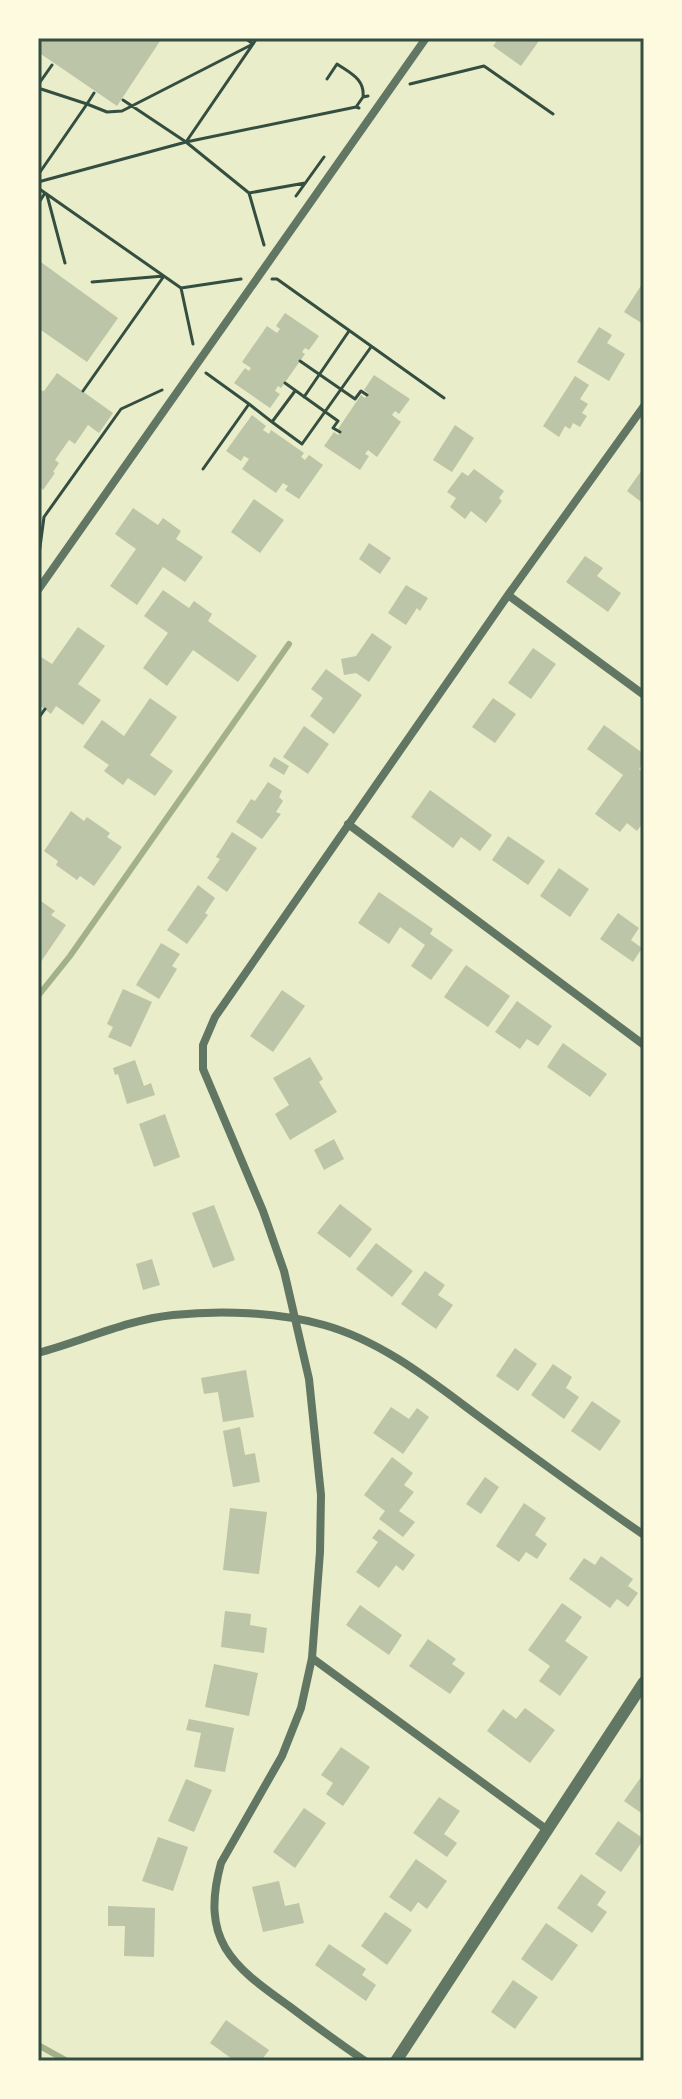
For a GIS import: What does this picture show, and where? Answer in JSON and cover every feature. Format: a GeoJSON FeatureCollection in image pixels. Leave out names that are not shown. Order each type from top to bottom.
{"type":"FeatureCollection","features":[{"type":"Feature","properties":{"kind":"street"},"geometry":{"type":"LineString","coordinates":[[38,590],[426,38]]}},
{"type":"Feature","properties":{"kind":"street"},"geometry":{"type":"LineString","coordinates":[[365,2061],[244,1973],[224,1948],[215,1913],[216,1881],[221,1863],[282,1756],[301,1708],[312,1658],[320,1552],[320,1469],[309,1379],[284,1271],[270,1229],[206,1081],[201,1057],[207,1031],[215,1017],[508,595],[644,406]]}},
{"type":"Feature","properties":{"kind":"street"},"geometry":{"type":"LineString","coordinates":[[508,595],[644,695]]}},
{"type":"Feature","properties":{"kind":"street"},"geometry":{"type":"LineString","coordinates":[[348,824],[644,1045]]}},
{"type":"Feature","properties":{"kind":"street"},"geometry":{"type":"LineString","coordinates":[[38,1353],[137,1322],[172,1315],[224,1313],[325,1325],[358,1338],[411,1367],[644,1535]]}},
{"type":"Feature","properties":{"kind":"street"},"geometry":{"type":"LineString","coordinates":[[312,1658],[546,1829]]}},
{"type":"Feature","properties":{"kind":"street"},"geometry":{"type":"LineString","coordinates":[[396,2061],[644,1682]]}},
{"type":"Feature","properties":{"kind":"path"},"geometry":{"type":"LineString","coordinates":[[245,38],[253,44]]}},
{"type":"Feature","properties":{"kind":"path"},"geometry":{"type":"LineString","coordinates":[[186,142],[257,38]]}},
{"type":"Feature","properties":{"kind":"path"},"geometry":{"type":"LineString","coordinates":[[52,65],[38,87],[107,112],[133,106],[253,44]]}},
{"type":"Feature","properties":{"kind":"path"},"geometry":{"type":"LineString","coordinates":[[38,182],[186,142],[357,107],[363,97],[358,78],[337,64],[327,79]]}},
{"type":"Feature","properties":{"kind":"path"},"geometry":{"type":"LineString","coordinates":[[363,97],[484,66],[553,114]]}},
{"type":"Feature","properties":{"kind":"path"},"geometry":{"type":"LineString","coordinates":[[38,175],[94,93]]}},
{"type":"Feature","properties":{"kind":"path"},"geometry":{"type":"LineString","coordinates":[[123,100],[186,142],[249,193],[263,244],[277,279],[444,398]]}},
{"type":"Feature","properties":{"kind":"path"},"geometry":{"type":"LineString","coordinates":[[289,207],[323,158]]}},
{"type":"Feature","properties":{"kind":"path"},"geometry":{"type":"LineString","coordinates":[[249,193],[306,183]]}},
{"type":"Feature","properties":{"kind":"path"},"geometry":{"type":"LineString","coordinates":[[38,188],[181,288],[193,345],[208,376],[302,444]]}},
{"type":"Feature","properties":{"kind":"path"},"geometry":{"type":"LineString","coordinates":[[38,204],[46,194]]}},
{"type":"Feature","properties":{"kind":"path"},"geometry":{"type":"LineString","coordinates":[[46,194],[65,263]]}},
{"type":"Feature","properties":{"kind":"path"},"geometry":{"type":"LineString","coordinates":[[263,244],[272,232]]}},
{"type":"Feature","properties":{"kind":"path"},"geometry":{"type":"LineString","coordinates":[[232,290],[247,267]]}},
{"type":"Feature","properties":{"kind":"path"},"geometry":{"type":"LineString","coordinates":[[92,282],[164,276]]}},
{"type":"Feature","properties":{"kind":"path"},"geometry":{"type":"LineString","coordinates":[[83,391],[164,276]]}},
{"type":"Feature","properties":{"kind":"path"},"geometry":{"type":"LineString","coordinates":[[181,288],[239,279],[277,279]]}},
{"type":"Feature","properties":{"kind":"path"},"geometry":{"type":"LineString","coordinates":[[304,397],[350,330]]}},
{"type":"Feature","properties":{"kind":"path"},"geometry":{"type":"LineString","coordinates":[[193,345],[201,334]]}},
{"type":"Feature","properties":{"kind":"path"},"geometry":{"type":"LineString","coordinates":[[299,449],[372,346]]}},
{"type":"Feature","properties":{"kind":"path"},"geometry":{"type":"LineString","coordinates":[[300,361],[355,399],[361,391],[367,395]]}},
{"type":"Feature","properties":{"kind":"path"},"geometry":{"type":"LineString","coordinates":[[285,383],[338,421],[333,428],[340,432]]}},
{"type":"Feature","properties":{"kind":"path"},"geometry":{"type":"LineString","coordinates":[[38,562],[44,517],[121,409],[162,390]]}},
{"type":"Feature","properties":{"kind":"path"},"geometry":{"type":"LineString","coordinates":[[272,422],[295,391]]}},
{"type":"Feature","properties":{"kind":"path"},"geometry":{"type":"LineString","coordinates":[[203,469],[249,404]]}},
{"type":"Feature","properties":{"kind":"path"},"geometry":{"type":"LineString","coordinates":[[38,719],[45,709]]}},
{"type":"Feature","properties":{"kind":"building"},"geometry":{"type":"Polygon","coordinates":[[[38,38],[162,38],[117,106],[38,52],[38,38]]]}},
{"type":"Feature","properties":{"kind":"building"},"geometry":{"type":"Polygon","coordinates":[[[499,38],[541,38],[521,66],[493,46],[499,38]]]}},
{"type":"Feature","properties":{"kind":"building"},"geometry":{"type":"Polygon","coordinates":[[[38,260],[118,318],[87,362],[38,328],[38,260]]]}},
{"type":"Feature","properties":{"kind":"building"},"geometry":{"type":"Polygon","coordinates":[[[644,281],[644,323],[643,324],[624,312],[644,281]]]}},
{"type":"Feature","properties":{"kind":"building"},"geometry":{"type":"Polygon","coordinates":[[[285,313],[319,336],[309,350],[305,348],[302,352],[305,354],[281,388],[278,386],[275,391],[280,394],[270,408],[234,383],[245,368],[249,371],[251,368],[242,362],[267,326],[277,333],[280,329],[276,326],[285,313]]]}},
{"type":"Feature","properties":{"kind":"building"},"geometry":{"type":"Polygon","coordinates":[[[599,327],[612,335],[607,343],[625,354],[609,381],[577,362],[599,327]]]}},
{"type":"Feature","properties":{"kind":"building"},"geometry":{"type":"Polygon","coordinates":[[[57,373],[113,413],[99,433],[88,425],[75,444],[69,440],[55,460],[59,463],[55,473],[38,493],[38,390],[44,391],[57,373]]]}},
{"type":"Feature","properties":{"kind":"building"},"geometry":{"type":"Polygon","coordinates":[[[374,375],[410,399],[399,414],[395,411],[392,415],[401,422],[377,457],[368,450],[365,454],[369,456],[360,470],[324,446],[334,432],[338,435],[341,431],[338,429],[361,395],[365,398],[368,393],[364,390],[374,375]]]}},
{"type":"Feature","properties":{"kind":"building"},"geometry":{"type":"Polygon","coordinates":[[[575,376],[589,385],[580,399],[588,404],[582,413],[587,416],[580,427],[573,423],[570,429],[565,426],[559,437],[543,426],[575,376]]]}},
{"type":"Feature","properties":{"kind":"building"},"geometry":{"type":"Polygon","coordinates":[[[252,415],[266,426],[263,430],[269,434],[271,430],[304,453],[301,457],[305,460],[309,455],[323,465],[299,499],[285,490],[288,486],[283,483],[276,493],[242,469],[249,459],[244,456],[241,461],[226,451],[252,415]]]}},
{"type":"Feature","properties":{"kind":"building"},"geometry":{"type":"Polygon","coordinates":[[[455,425],[474,438],[452,472],[433,460],[455,425]]]}},
{"type":"Feature","properties":{"kind":"building"},"geometry":{"type":"Polygon","coordinates":[[[644,467],[644,504],[627,491],[644,467]]]}},
{"type":"Feature","properties":{"kind":"building"},"geometry":{"type":"Polygon","coordinates":[[[474,469],[504,491],[499,498],[502,501],[486,523],[471,511],[465,519],[450,507],[456,498],[447,492],[462,472],[468,476],[474,469]]]}},
{"type":"Feature","properties":{"kind":"building"},"geometry":{"type":"Polygon","coordinates":[[[254,499],[284,520],[260,553],[231,532],[254,499]]]}},
{"type":"Feature","properties":{"kind":"building"},"geometry":{"type":"Polygon","coordinates":[[[133,508],[158,525],[163,518],[181,531],[176,539],[203,557],[185,582],[163,567],[137,605],[110,586],[136,549],[115,534],[133,508]]]}},
{"type":"Feature","properties":{"kind":"building"},"geometry":{"type":"Polygon","coordinates":[[[369,543],[391,558],[380,574],[359,559],[369,543]]]}},
{"type":"Feature","properties":{"kind":"building"},"geometry":{"type":"Polygon","coordinates":[[[585,556],[603,568],[597,576],[621,593],[608,612],[566,582],[585,556]]]}},
{"type":"Feature","properties":{"kind":"building"},"geometry":{"type":"Polygon","coordinates":[[[406,585],[428,598],[406,625],[388,613],[406,585]]]}},
{"type":"Feature","properties":{"kind":"building"},"geometry":{"type":"Polygon","coordinates":[[[163,590],[189,608],[194,601],[212,614],[208,621],[257,656],[238,682],[193,650],[167,686],[143,668],[168,633],[144,616],[163,590]]]}},
{"type":"Feature","properties":{"kind":"building"},"geometry":{"type":"Polygon","coordinates":[[[78,627],[105,646],[78,684],[101,700],[83,725],[56,706],[51,714],[38,704],[38,655],[52,664],[78,627]]]}},
{"type":"Feature","properties":{"kind":"building"},"geometry":{"type":"Polygon","coordinates":[[[372,633],[392,647],[369,682],[356,673],[344,675],[341,659],[356,656],[372,633]]]}},
{"type":"Feature","properties":{"kind":"building"},"geometry":{"type":"Polygon","coordinates":[[[533,648],[556,664],[531,699],[508,683],[533,648]]]}},
{"type":"Feature","properties":{"kind":"building"},"geometry":{"type":"Polygon","coordinates":[[[326,669],[362,695],[334,734],[310,716],[323,698],[311,689],[326,669]]]}},
{"type":"Feature","properties":{"kind":"building"},"geometry":{"type":"Polygon","coordinates":[[[150,698],[177,717],[150,755],[173,771],[155,796],[128,778],[123,785],[104,771],[109,765],[83,747],[102,720],[124,736],[150,698]]]}},
{"type":"Feature","properties":{"kind":"building"},"geometry":{"type":"Polygon","coordinates":[[[493,698],[516,714],[495,743],[472,727],[493,698]]]}},
{"type":"Feature","properties":{"kind":"building"},"geometry":{"type":"Polygon","coordinates":[[[604,725],[644,754],[644,763],[639,769],[644,773],[644,821],[637,831],[627,823],[620,832],[595,814],[623,775],[587,749],[604,725]]]}},
{"type":"Feature","properties":{"kind":"building"},"geometry":{"type":"Polygon","coordinates":[[[304,726],[329,744],[308,774],[283,757],[304,726]]]}},
{"type":"Feature","properties":{"kind":"building"},"geometry":{"type":"Polygon","coordinates":[[[274,757],[289,766],[284,775],[269,766],[274,757]]]}},
{"type":"Feature","properties":{"kind":"building"},"geometry":{"type":"Polygon","coordinates":[[[268,782],[282,791],[279,797],[283,801],[276,812],[281,814],[262,839],[236,822],[251,799],[255,801],[268,782]]]}},
{"type":"Feature","properties":{"kind":"building"},"geometry":{"type":"Polygon","coordinates":[[[430,790],[492,835],[480,851],[461,837],[453,848],[411,817],[430,790]]]}},
{"type":"Feature","properties":{"kind":"building"},"geometry":{"type":"Polygon","coordinates":[[[71,811],[84,821],[87,817],[110,833],[107,837],[122,847],[94,886],[80,876],[77,880],[56,865],[58,861],[44,851],[71,811]]]}},
{"type":"Feature","properties":{"kind":"building"},"geometry":{"type":"Polygon","coordinates":[[[232,832],[257,848],[227,892],[207,878],[232,832]]]}},
{"type":"Feature","properties":{"kind":"building"},"geometry":{"type":"Polygon","coordinates":[[[508,836],[545,861],[528,885],[492,860],[508,836]]]}},
{"type":"Feature","properties":{"kind":"building"},"geometry":{"type":"Polygon","coordinates":[[[559,868],[589,889],[570,917],[540,896],[559,868]]]}},
{"type":"Feature","properties":{"kind":"building"},"geometry":{"type":"Polygon","coordinates":[[[198,885],[215,898],[205,913],[208,915],[187,944],[167,930],[198,885]]]}},
{"type":"Feature","properties":{"kind":"building"},"geometry":{"type":"Polygon","coordinates":[[[379,892],[433,929],[430,934],[453,950],[431,980],[411,966],[425,945],[400,927],[389,944],[358,923],[379,892]]]}},
{"type":"Feature","properties":{"kind":"building"},"geometry":{"type":"Polygon","coordinates":[[[38,899],[55,911],[51,915],[66,925],[38,966],[38,899]]]}},
{"type":"Feature","properties":{"kind":"building"},"geometry":{"type":"Polygon","coordinates":[[[618,913],[639,928],[631,940],[642,948],[633,962],[600,939],[618,913]]]}},
{"type":"Feature","properties":{"kind":"building"},"geometry":{"type":"Polygon","coordinates":[[[161,943],[180,954],[172,966],[177,969],[159,999],[136,985],[161,943]]]}},
{"type":"Feature","properties":{"kind":"building"},"geometry":{"type":"Polygon","coordinates":[[[466,965],[510,996],[488,1027],[444,997],[466,965]]]}},
{"type":"Feature","properties":{"kind":"building"},"geometry":{"type":"Polygon","coordinates":[[[123,989],[152,1002],[131,1047],[108,1037],[113,1027],[107,1024],[123,989]]]}},
{"type":"Feature","properties":{"kind":"building"},"geometry":{"type":"Polygon","coordinates":[[[282,990],[305,1006],[273,1052],[250,1036],[282,990]]]}},
{"type":"Feature","properties":{"kind":"building"},"geometry":{"type":"Polygon","coordinates":[[[517,1001],[552,1026],[538,1046],[527,1039],[520,1049],[495,1032],[517,1001]]]}},
{"type":"Feature","properties":{"kind":"building"},"geometry":{"type":"Polygon","coordinates":[[[563,1043],[607,1074],[590,1097],[547,1067],[563,1043]]]}},
{"type":"Feature","properties":{"kind":"building"},"geometry":{"type":"Polygon","coordinates":[[[310,1057],[323,1079],[319,1082],[337,1112],[290,1140],[275,1114],[289,1105],[273,1078],[310,1057]]]}},
{"type":"Feature","properties":{"kind":"building"},"geometry":{"type":"Polygon","coordinates":[[[135,1060],[144,1086],[151,1083],[155,1095],[127,1104],[118,1074],[115,1075],[113,1068],[135,1060]]]}},
{"type":"Feature","properties":{"kind":"building"},"geometry":{"type":"Polygon","coordinates":[[[165,1114],[180,1157],[154,1167],[139,1124],[165,1114]]]}},
{"type":"Feature","properties":{"kind":"building"},"geometry":{"type":"Polygon","coordinates":[[[334,1139],[344,1159],[324,1170],[314,1150],[334,1139]]]}},
{"type":"Feature","properties":{"kind":"building"},"geometry":{"type":"Polygon","coordinates":[[[340,1204],[372,1229],[350,1258],[317,1233],[340,1204]]]}},
{"type":"Feature","properties":{"kind":"building"},"geometry":{"type":"Polygon","coordinates":[[[214,1205],[235,1260],[213,1268],[192,1213],[214,1205]]]}},
{"type":"Feature","properties":{"kind":"building"},"geometry":{"type":"Polygon","coordinates":[[[376,1243],[413,1271],[392,1297],[356,1269],[376,1243]]]}},
{"type":"Feature","properties":{"kind":"building"},"geometry":{"type":"Polygon","coordinates":[[[152,1259],[160,1285],[143,1290],[136,1264],[152,1259]]]}},
{"type":"Feature","properties":{"kind":"building"},"geometry":{"type":"Polygon","coordinates":[[[425,1271],[445,1285],[438,1295],[453,1305],[436,1329],[401,1304],[425,1271]]]}},
{"type":"Feature","properties":{"kind":"building"},"geometry":{"type":"Polygon","coordinates":[[[515,1348],[537,1364],[518,1391],[496,1376],[515,1348]]]}},
{"type":"Feature","properties":{"kind":"building"},"geometry":{"type":"Polygon","coordinates":[[[553,1364],[572,1377],[566,1388],[579,1397],[564,1419],[531,1395],[553,1364]]]}},
{"type":"Feature","properties":{"kind":"building"},"geometry":{"type":"Polygon","coordinates":[[[246,1370],[254,1417],[223,1422],[218,1392],[204,1394],[201,1378],[246,1370]]]}},
{"type":"Feature","properties":{"kind":"building"},"geometry":{"type":"Polygon","coordinates":[[[592,1401],[621,1421],[600,1451],[571,1431],[592,1401]]]}},
{"type":"Feature","properties":{"kind":"building"},"geometry":{"type":"Polygon","coordinates":[[[391,1407],[409,1419],[417,1408],[429,1417],[403,1454],[373,1433],[391,1407]]]}},
{"type":"Feature","properties":{"kind":"building"},"geometry":{"type":"Polygon","coordinates":[[[240,1427],[245,1455],[255,1453],[260,1482],[233,1487],[223,1431],[240,1427]]]}},
{"type":"Feature","properties":{"kind":"building"},"geometry":{"type":"Polygon","coordinates":[[[392,1457],[413,1473],[404,1485],[414,1492],[399,1511],[415,1522],[403,1537],[379,1519],[385,1511],[364,1495],[392,1457]]]}},
{"type":"Feature","properties":{"kind":"building"},"geometry":{"type":"Polygon","coordinates":[[[485,1477],[499,1487],[481,1514],[466,1504],[485,1477]]]}},
{"type":"Feature","properties":{"kind":"building"},"geometry":{"type":"Polygon","coordinates":[[[524,1503],[546,1518],[535,1535],[547,1544],[537,1559],[526,1552],[519,1562],[496,1546],[524,1503]]]}},
{"type":"Feature","properties":{"kind":"building"},"geometry":{"type":"Polygon","coordinates":[[[230,1508],[267,1512],[259,1574],[223,1570],[230,1508]]]}},
{"type":"Feature","properties":{"kind":"building"},"geometry":{"type":"Polygon","coordinates":[[[379,1529],[415,1555],[403,1571],[396,1565],[379,1588],[356,1572],[378,1542],[372,1538],[379,1529]]]}},
{"type":"Feature","properties":{"kind":"building"},"geometry":{"type":"Polygon","coordinates":[[[601,1556],[633,1579],[628,1586],[638,1593],[628,1607],[617,1599],[610,1608],[569,1579],[584,1558],[595,1565],[601,1556]]]}},
{"type":"Feature","properties":{"kind":"building"},"geometry":{"type":"Polygon","coordinates":[[[562,1603],[582,1617],[565,1641],[588,1657],[560,1696],[539,1681],[550,1666],[528,1650],[562,1603]]]}},
{"type":"Feature","properties":{"kind":"building"},"geometry":{"type":"Polygon","coordinates":[[[360,1605],[402,1635],[389,1655],[346,1625],[360,1605]]]}},
{"type":"Feature","properties":{"kind":"building"},"geometry":{"type":"Polygon","coordinates":[[[225,1611],[251,1614],[250,1625],[267,1628],[264,1653],[221,1647],[225,1611]]]}},
{"type":"Feature","properties":{"kind":"building"},"geometry":{"type":"Polygon","coordinates":[[[428,1639],[456,1659],[452,1664],[465,1673],[450,1694],[409,1666],[428,1639]]]}},
{"type":"Feature","properties":{"kind":"building"},"geometry":{"type":"Polygon","coordinates":[[[214,1664],[258,1673],[249,1716],[205,1707],[214,1664]]]}},
{"type":"Feature","properties":{"kind":"building"},"geometry":{"type":"Polygon","coordinates":[[[525,1708],[555,1730],[530,1763],[487,1731],[503,1709],[516,1719],[525,1708]]]}},
{"type":"Feature","properties":{"kind":"building"},"geometry":{"type":"Polygon","coordinates":[[[189,1719],[234,1728],[225,1772],[194,1767],[201,1733],[186,1730],[189,1719]]]}},
{"type":"Feature","properties":{"kind":"building"},"geometry":{"type":"Polygon","coordinates":[[[341,1747],[370,1767],[343,1806],[326,1794],[333,1783],[321,1775],[341,1747]]]}},
{"type":"Feature","properties":{"kind":"building"},"geometry":{"type":"Polygon","coordinates":[[[644,1773],[644,1815],[624,1801],[644,1773]]]}},
{"type":"Feature","properties":{"kind":"building"},"geometry":{"type":"Polygon","coordinates":[[[186,1779],[212,1790],[194,1832],[168,1821],[186,1779]]]}},
{"type":"Feature","properties":{"kind":"building"},"geometry":{"type":"Polygon","coordinates":[[[439,1797],[460,1811],[444,1834],[457,1843],[447,1857],[413,1833],[439,1797]]]}},
{"type":"Feature","properties":{"kind":"building"},"geometry":{"type":"Polygon","coordinates":[[[304,1808],[326,1823],[295,1868],[273,1852],[304,1808]]]}},
{"type":"Feature","properties":{"kind":"building"},"geometry":{"type":"Polygon","coordinates":[[[618,1821],[644,1839],[621,1872],[595,1854],[618,1821]]]}},
{"type":"Feature","properties":{"kind":"building"},"geometry":{"type":"Polygon","coordinates":[[[158,1837],[188,1847],[173,1891],[142,1881],[158,1837]]]}},
{"type":"Feature","properties":{"kind":"building"},"geometry":{"type":"Polygon","coordinates":[[[416,1859],[447,1881],[427,1909],[418,1902],[411,1912],[389,1897],[416,1859]]]}},
{"type":"Feature","properties":{"kind":"building"},"geometry":{"type":"Polygon","coordinates":[[[581,1874],[606,1892],[597,1905],[607,1912],[592,1933],[557,1908],[581,1874]]]}},
{"type":"Feature","properties":{"kind":"building"},"geometry":{"type":"Polygon","coordinates":[[[279,1881],[285,1906],[299,1903],[304,1923],[263,1932],[252,1887],[279,1881]]]}},
{"type":"Feature","properties":{"kind":"building"},"geometry":{"type":"Polygon","coordinates":[[[108,1906],[155,1908],[154,1957],[124,1956],[125,1926],[108,1926],[108,1906]]]}},
{"type":"Feature","properties":{"kind":"building"},"geometry":{"type":"Polygon","coordinates":[[[385,1912],[412,1930],[387,1965],[361,1946],[385,1912]]]}},
{"type":"Feature","properties":{"kind":"building"},"geometry":{"type":"Polygon","coordinates":[[[546,1923],[578,1945],[552,1981],[521,1959],[546,1923]]]}},
{"type":"Feature","properties":{"kind":"building"},"geometry":{"type":"Polygon","coordinates":[[[329,1944],[366,1969],[362,1975],[376,1985],[366,2001],[315,1965],[329,1944]]]}},
{"type":"Feature","properties":{"kind":"building"},"geometry":{"type":"Polygon","coordinates":[[[513,1980],[538,1997],[515,2029],[491,2012],[513,1980]]]}},
{"type":"Feature","properties":{"kind":"building"},"geometry":{"type":"Polygon","coordinates":[[[226,2020],[269,2050],[261,2061],[235,2061],[210,2043],[226,2020]]]}},
{"type":"Feature","properties":{"kind":"waterway"},"geometry":{"type":"LineString","coordinates":[[38,996],[70,956],[289,644]]}},
{"type":"Feature","properties":{"kind":"waterway"},"geometry":{"type":"LineString","coordinates":[[38,2045],[67,2061]]}}]}
